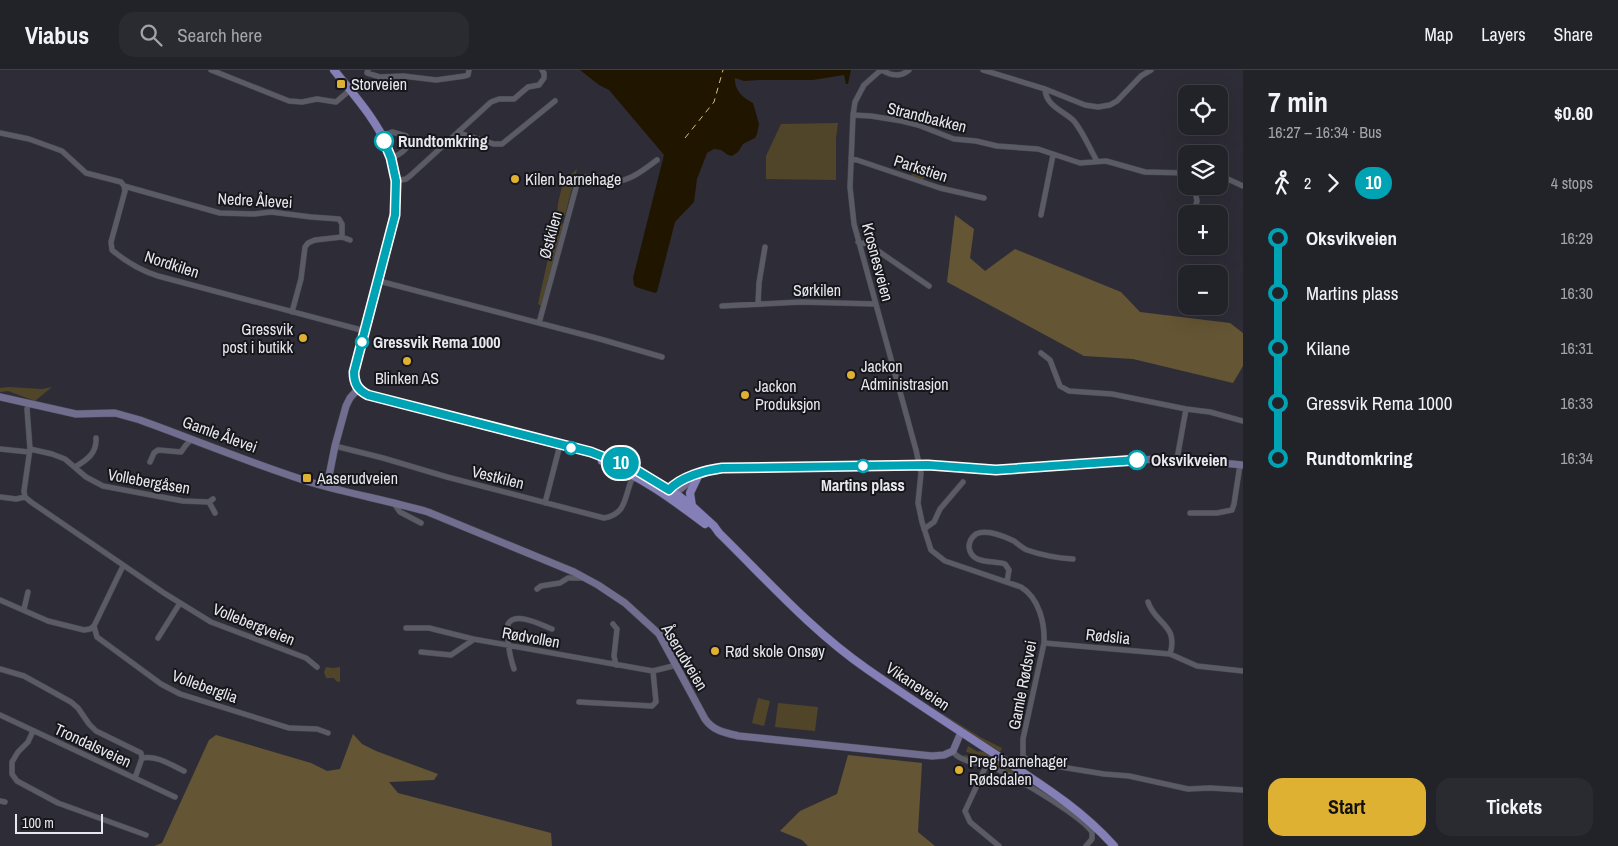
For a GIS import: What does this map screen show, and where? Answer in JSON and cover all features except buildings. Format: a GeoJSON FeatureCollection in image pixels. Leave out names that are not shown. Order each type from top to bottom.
{"type":"FeatureCollection","features":[{"type":"Feature","properties":{"kind":"main road"},"geometry":{"type":"LineString","coordinates":[[334,70],[382,136],[391,158],[396,181],[395,215],[354,372],[358,389],[368,395],[573,449],[671,493],[699,474],[722,468],[920,465],[996,470],[1177,459],[1242,465]]}},
{"type":"Feature","properties":{"kind":"main road"},"geometry":{"type":"LineString","coordinates":[[327,486],[335,446],[348,401],[358,389]]}},
{"type":"Feature","properties":{"kind":"main road","name":"Gamle Ålevei"},"geometry":{"type":"LineString","coordinates":[[0,397],[83,415],[122,414],[290,475],[327,486]]}},
{"type":"Feature","properties":{"kind":"main road"},"geometry":{"type":"LineString","coordinates":[[692,506],[690,493],[699,474]]}},
{"type":"Feature","properties":{"kind":"main road","name":"Åserudveien"},"geometry":{"type":"LineString","coordinates":[[327,486],[428,512],[460,523],[561,566],[598,585],[625,603],[653,628],[663,640],[709,725],[726,733],[922,756],[939,756],[953,751]]}},
{"type":"Feature","properties":{"kind":"main road","name":"Vikaneveien"},"geometry":{"type":"LineString","coordinates":[[671,493],[692,506],[719,533]]}},
{"type":"Feature","properties":{"kind":"main road","name":"Vikaneveien"},"geometry":{"type":"LineString","coordinates":[[671,493],[719,533],[817,629],[865,668],[1074,808],[1114,846]]}},
{"type":"Feature","properties":{"kind":"main road"},"geometry":{"type":"LineString","coordinates":[[953,751],[961,732]]}},
{"type":"Feature","properties":{"kind":"street"},"geometry":{"type":"LineString","coordinates":[[211,70],[289,101],[302,102],[317,99],[336,102],[350,90]]}},
{"type":"Feature","properties":{"kind":"street"},"geometry":{"type":"LineString","coordinates":[[367,72],[380,77],[409,76],[436,80],[465,76],[468,75],[469,70]]}},
{"type":"Feature","properties":{"kind":"street"},"geometry":{"type":"LineString","coordinates":[[396,181],[410,176],[490,102],[499,99],[514,99],[525,88],[539,85],[544,78],[542,70]]}},
{"type":"Feature","properties":{"kind":"street","name":"Krosnesveien"},"geometry":{"type":"LineString","coordinates":[[909,70],[905,73],[894,75],[882,70],[864,85],[855,102],[851,158],[851,205],[858,242],[920,465]]}},
{"type":"Feature","properties":{"kind":"street"},"geometry":{"type":"LineString","coordinates":[[983,70],[1085,104],[1106,106],[1121,98],[1134,82],[1150,70]]}},
{"type":"Feature","properties":{"kind":"street"},"geometry":{"type":"LineString","coordinates":[[1044,89],[1052,106],[1071,119],[1076,125],[1098,161]]}},
{"type":"Feature","properties":{"kind":"street"},"geometry":{"type":"LineString","coordinates":[[459,131],[462,134],[494,144],[502,144],[555,101]]}},
{"type":"Feature","properties":{"kind":"street","name":"Strandbakken"},"geometry":{"type":"LineString","coordinates":[[853,115],[902,121],[954,139],[976,141],[997,146],[1031,148],[1080,163],[1113,162],[1145,172],[1178,173]]}},
{"type":"Feature","properties":{"kind":"street"},"geometry":{"type":"LineString","coordinates":[[382,136],[392,132],[406,136],[408,140],[408,145],[404,151],[391,158]]}},
{"type":"Feature","properties":{"kind":"street"},"geometry":{"type":"LineString","coordinates":[[0,133],[29,139],[62,151],[86,173],[121,182],[124,186]]}},
{"type":"Feature","properties":{"kind":"street"},"geometry":{"type":"LineString","coordinates":[[1041,215],[1053,155]]}},
{"type":"Feature","properties":{"kind":"street","name":"Parkstien"},"geometry":{"type":"LineString","coordinates":[[851,158],[940,188],[984,198]]}},
{"type":"Feature","properties":{"kind":"street","name":"Østkilen"},"geometry":{"type":"LineString","coordinates":[[539,323],[579,181],[586,176],[619,181],[632,177],[657,160]]}},
{"type":"Feature","properties":{"kind":"street"},"geometry":{"type":"LineString","coordinates":[[1228,179],[1243,186]]}},
{"type":"Feature","properties":{"kind":"street","name":"Nedre Ålevei"},"geometry":{"type":"LineString","coordinates":[[124,186],[220,213],[254,214],[271,212],[311,218],[339,219],[342,224],[342,237]]}},
{"type":"Feature","properties":{"kind":"street","name":"Nordkilen"},"geometry":{"type":"LineString","coordinates":[[124,186],[125,191],[111,242],[112,250],[117,255],[158,276],[365,332]]}},
{"type":"Feature","properties":{"kind":"street"},"geometry":{"type":"LineString","coordinates":[[292,312],[301,279],[305,247],[308,243],[315,240],[342,237],[350,240]]}},
{"type":"Feature","properties":{"kind":"street"},"geometry":{"type":"LineString","coordinates":[[858,242],[868,244],[929,286]]}},
{"type":"Feature","properties":{"kind":"street"},"geometry":{"type":"LineString","coordinates":[[758,304],[759,283],[765,248]]}},
{"type":"Feature","properties":{"kind":"street"},"geometry":{"type":"LineString","coordinates":[[379,281],[635,348],[662,357]]}},
{"type":"Feature","properties":{"kind":"street","name":"Sørkilen"},"geometry":{"type":"LineString","coordinates":[[722,306],[823,302],[876,304]]}},
{"type":"Feature","properties":{"kind":"street"},"geometry":{"type":"LineString","coordinates":[[1041,353],[1050,360],[1060,386],[1069,391],[1112,394],[1204,411],[1243,421]]}},
{"type":"Feature","properties":{"kind":"street"},"geometry":{"type":"LineString","coordinates":[[0,497],[25,497],[24,491],[30,450],[28,403]]}},
{"type":"Feature","properties":{"kind":"street"},"geometry":{"type":"LineString","coordinates":[[1177,459],[1186,409]]}},
{"type":"Feature","properties":{"kind":"street"},"geometry":{"type":"LineString","coordinates":[[75,467],[83,462],[94,450],[96,438]]}},
{"type":"Feature","properties":{"kind":"street"},"geometry":{"type":"LineString","coordinates":[[150,462],[156,451],[181,452],[192,438]]}},
{"type":"Feature","properties":{"kind":"street"},"geometry":{"type":"LineString","coordinates":[[545,503],[560,445]]}},
{"type":"Feature","properties":{"kind":"street","name":"Vestkilen"},"geometry":{"type":"LineString","coordinates":[[335,446],[598,518],[609,517],[619,512],[632,479]]}},
{"type":"Feature","properties":{"kind":"street","name":"Vollebergåsen"},"geometry":{"type":"LineString","coordinates":[[0,449],[30,450],[58,456],[65,459],[92,481],[103,486],[170,499],[211,500],[215,513]]}},
{"type":"Feature","properties":{"kind":"street","name":"Gamle Rødsvei"},"geometry":{"type":"LineString","coordinates":[[920,465],[918,507],[930,548],[940,558],[953,564],[1021,587],[1029,592],[1043,624],[1044,643],[1023,744],[1023,756],[1028,761],[1040,766],[1055,766],[1085,772],[1129,776],[1188,789],[1243,790]]}},
{"type":"Feature","properties":{"kind":"street"},"geometry":{"type":"LineString","coordinates":[[1190,513],[1230,512],[1234,504],[1242,465]]}},
{"type":"Feature","properties":{"kind":"street"},"geometry":{"type":"LineString","coordinates":[[924,529],[934,522],[943,505],[963,482]]}},
{"type":"Feature","properties":{"kind":"street","name":"Vollebergveien"},"geometry":{"type":"LineString","coordinates":[[25,497],[123,566],[211,622],[306,658],[317,667]]}},
{"type":"Feature","properties":{"kind":"street"},"geometry":{"type":"LineString","coordinates":[[392,502],[400,512],[421,523]]}},
{"type":"Feature","properties":{"kind":"street"},"geometry":{"type":"LineString","coordinates":[[1007,582],[1009,570],[1005,564],[980,560],[972,555],[969,543],[977,534],[986,532],[1013,541],[1027,550],[1072,559]]}},
{"type":"Feature","properties":{"kind":"street"},"geometry":{"type":"LineString","coordinates":[[89,628],[123,566]]}},
{"type":"Feature","properties":{"kind":"street"},"geometry":{"type":"LineString","coordinates":[[537,589],[570,577],[586,578]]}},
{"type":"Feature","properties":{"kind":"street"},"geometry":{"type":"LineString","coordinates":[[24,609],[28,592]]}},
{"type":"Feature","properties":{"kind":"street"},"geometry":{"type":"LineString","coordinates":[[0,600],[48,620],[89,628],[96,637]]}},
{"type":"Feature","properties":{"kind":"street"},"geometry":{"type":"LineString","coordinates":[[1148,602],[1151,609],[1167,627],[1172,636],[1173,645],[1170,654]]}},
{"type":"Feature","properties":{"kind":"street"},"geometry":{"type":"LineString","coordinates":[[158,638],[180,603]]}},
{"type":"Feature","properties":{"kind":"street"},"geometry":{"type":"LineString","coordinates":[[514,669],[508,646],[508,624],[511,619],[521,618],[552,629]]}},
{"type":"Feature","properties":{"kind":"street"},"geometry":{"type":"LineString","coordinates":[[613,624],[617,629],[614,656],[616,665]]}},
{"type":"Feature","properties":{"kind":"street","name":"Volleberglia"},"geometry":{"type":"LineString","coordinates":[[89,628],[96,637],[161,684],[180,694],[289,728],[317,729],[328,733]]}},
{"type":"Feature","properties":{"kind":"street","name":"Rødvollen"},"geometry":{"type":"LineString","coordinates":[[406,628],[429,628],[508,646],[653,671],[677,666]]}},
{"type":"Feature","properties":{"kind":"street"},"geometry":{"type":"LineString","coordinates":[[421,652],[451,655],[474,639]]}},
{"type":"Feature","properties":{"kind":"street","name":"Rødslia"},"geometry":{"type":"LineString","coordinates":[[1044,643],[1170,654],[1197,666],[1243,671]]}},
{"type":"Feature","properties":{"kind":"street"},"geometry":{"type":"LineString","coordinates":[[0,669],[24,676],[71,702],[96,731],[141,753],[142,758],[135,778]]}},
{"type":"Feature","properties":{"kind":"street"},"geometry":{"type":"LineString","coordinates":[[579,702],[652,706],[656,702],[653,671]]}},
{"type":"Feature","properties":{"kind":"street","name":"Trondalsveien"},"geometry":{"type":"LineString","coordinates":[[0,715],[175,797]]}},
{"type":"Feature","properties":{"kind":"street"},"geometry":{"type":"LineString","coordinates":[[33,731],[28,742],[18,752],[12,762],[12,774],[17,781],[58,803],[146,835]]}},
{"type":"Feature","properties":{"kind":"street"},"geometry":{"type":"LineString","coordinates":[[953,751],[957,757],[1010,774],[1079,820],[1092,832],[1092,839],[1086,846]]}},
{"type":"Feature","properties":{"kind":"street"},"geometry":{"type":"LineString","coordinates":[[142,758],[149,757],[159,760],[184,771]]}},
{"type":"Feature","properties":{"kind":"street"},"geometry":{"type":"LineString","coordinates":[[986,766],[965,811],[970,822],[999,846]]}},
{"type":"Feature","properties":{"kind":"shaded area"},"geometry":{"type":"Polygon","coordinates":[[[580,70],[851,70],[848,84],[846,84],[844,75],[813,80],[744,81],[735,78],[736,86],[740,93],[753,103],[759,124],[757,134],[755,138],[743,144],[738,152],[732,156],[721,150],[714,149],[707,153],[697,179],[694,202],[675,222],[657,292],[655,293],[636,287],[633,278],[664,155],[609,90],[599,85],[580,70]]]}},
{"type":"Feature","properties":{"kind":"shaded area"},"geometry":{"type":"Polygon","coordinates":[[[838,123],[836,180],[766,179],[766,156],[781,124],[838,123]]]}},
{"type":"Feature","properties":{"kind":"shaded area"},"geometry":{"type":"Polygon","coordinates":[[[916,162],[928,166],[923,180],[911,176],[916,162]]]}},
{"type":"Feature","properties":{"kind":"shaded area"},"geometry":{"type":"Polygon","coordinates":[[[577,169],[565,215],[557,215],[563,182],[577,169]]]}},
{"type":"Feature","properties":{"kind":"shaded area"},"geometry":{"type":"Polygon","coordinates":[[[955,215],[974,229],[970,258],[985,271],[1015,249],[1121,292],[1140,312],[1230,323],[1243,333],[1243,366],[1233,383],[1133,359],[1084,356],[947,282],[955,215]]]}},
{"type":"Feature","properties":{"kind":"shaded area"},"geometry":{"type":"Polygon","coordinates":[[[557,218],[563,224],[541,306],[538,304],[557,218]]]}},
{"type":"Feature","properties":{"kind":"shaded area"},"geometry":{"type":"Polygon","coordinates":[[[52,387],[35,401],[8,391],[0,392],[0,388],[42,389],[52,387]]]}},
{"type":"Feature","properties":{"kind":"shaded area"},"geometry":{"type":"Polygon","coordinates":[[[326,667],[340,667],[340,682],[334,678],[326,678],[324,672],[326,667]]]}},
{"type":"Feature","properties":{"kind":"shaded area"},"geometry":{"type":"Polygon","coordinates":[[[758,698],[770,701],[764,726],[752,723],[758,698]]]}},
{"type":"Feature","properties":{"kind":"shaded area"},"geometry":{"type":"Polygon","coordinates":[[[778,703],[818,707],[815,731],[775,727],[778,703]]]}},
{"type":"Feature","properties":{"kind":"shaded area"},"geometry":{"type":"Polygon","coordinates":[[[942,715],[1002,748],[1000,752],[942,715]]]}},
{"type":"Feature","properties":{"kind":"shaded area"},"geometry":{"type":"Polygon","coordinates":[[[353,734],[362,744],[376,751],[438,774],[434,780],[389,782],[398,793],[551,833],[552,846],[154,846],[162,843],[209,740],[216,735],[311,763],[327,771],[340,769],[353,734]]]}},
{"type":"Feature","properties":{"kind":"shaded area"},"geometry":{"type":"Polygon","coordinates":[[[968,746],[978,752],[988,753],[1078,817],[1008,771],[964,757],[964,755],[986,760],[992,759],[966,752],[968,746]]]}},
{"type":"Feature","properties":{"kind":"shaded area"},"geometry":{"type":"Polygon","coordinates":[[[848,755],[922,763],[918,832],[935,846],[808,846],[802,840],[780,831],[800,811],[837,794],[848,755]]]}},
{"type":"Feature","properties":{"kind":"ferry route"},"geometry":{"type":"LineString","coordinates":[[685,138],[714,102],[723,70]]}},
{"type":"Feature","properties":{"kind":"bus line","name":"10"},"geometry":{"type":"LineString","coordinates":[[384,141],[391,158],[396,181],[396,201],[392,232],[354,372],[356,386],[368,395],[573,449],[591,452],[636,470],[669,490],[675,484],[690,476],[722,468],[928,465],[996,470],[1137,460]]}},
{"type":"Feature","properties":{"kind":"place","name":"Storveien"},"geometry":{"type":"Point","coordinates":[341,84]}},
{"type":"Feature","properties":{"kind":"place","name":"Rundtomkring"},"geometry":{"type":"Point","coordinates":[384,141]}},
{"type":"Feature","properties":{"kind":"place","name":"Kilen barnehage"},"geometry":{"type":"Point","coordinates":[515,179]}},
{"type":"Feature","properties":{"kind":"place","name":"Gressvik post i butikk"},"geometry":{"type":"Point","coordinates":[303,338]}},
{"type":"Feature","properties":{"kind":"place","name":"Gressvik Rema 1000"},"geometry":{"type":"Point","coordinates":[362,342]}},
{"type":"Feature","properties":{"kind":"place","name":"Blinken AS"},"geometry":{"type":"Point","coordinates":[407,361]}},
{"type":"Feature","properties":{"kind":"place","name":"Jackon Administrasjon"},"geometry":{"type":"Point","coordinates":[851,375]}},
{"type":"Feature","properties":{"kind":"place","name":"Jackon Produksjon"},"geometry":{"type":"Point","coordinates":[745,395]}},
{"type":"Feature","properties":{"kind":"place","name":"Oksvikveien"},"geometry":{"type":"Point","coordinates":[1137,460]}},
{"type":"Feature","properties":{"kind":"place","name":"Martins plass"},"geometry":{"type":"Point","coordinates":[863,466]}},
{"type":"Feature","properties":{"kind":"place","name":"Aaserudveien"},"geometry":{"type":"Point","coordinates":[307,478]}},
{"type":"Feature","properties":{"kind":"place","name":"Rød skole Onsøy"},"geometry":{"type":"Point","coordinates":[715,651]}},
{"type":"Feature","properties":{"kind":"place","name":"Preg barnehager Rødsdalen"},"geometry":{"type":"Point","coordinates":[959,770]}}]}
